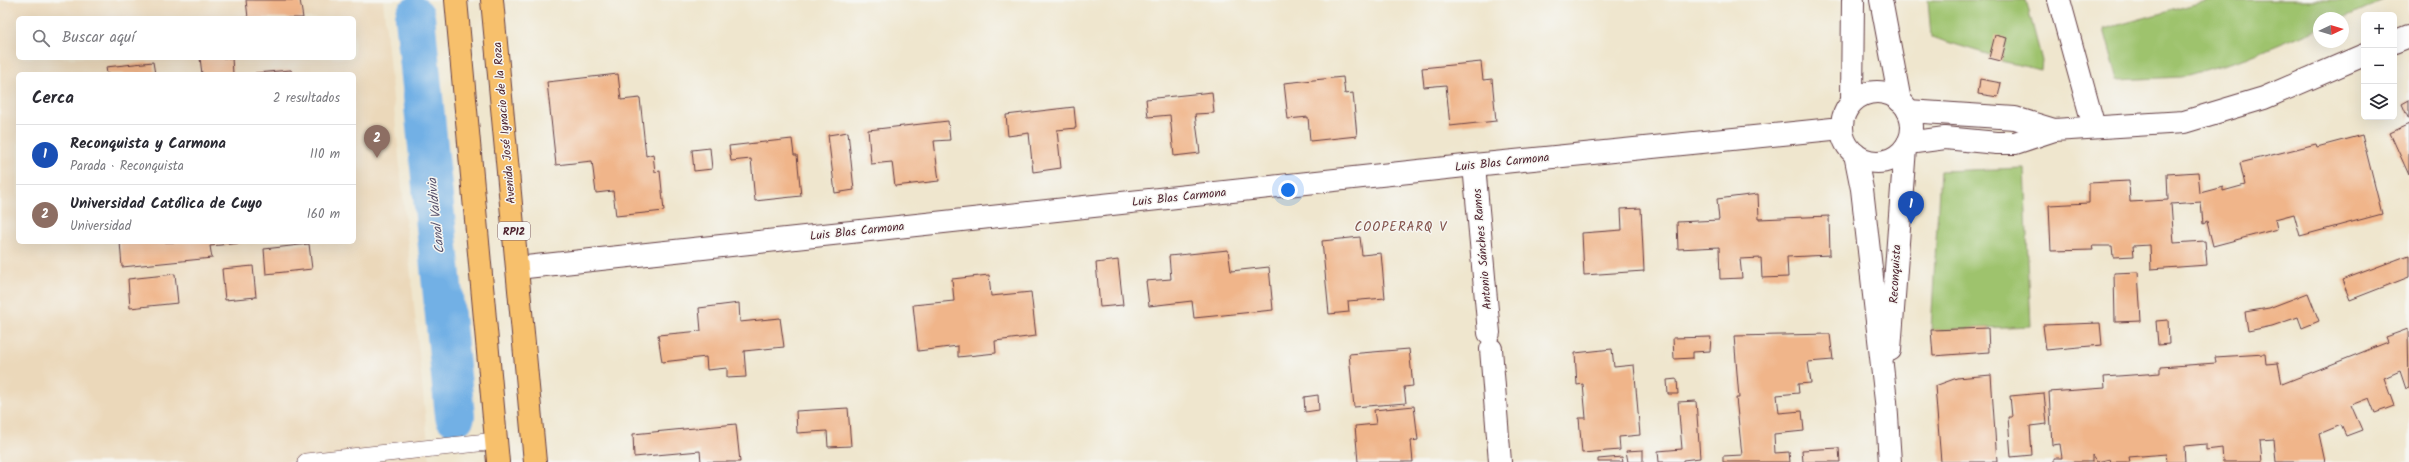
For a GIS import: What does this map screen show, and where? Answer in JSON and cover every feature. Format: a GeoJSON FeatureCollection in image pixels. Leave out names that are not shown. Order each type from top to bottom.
{"type":"FeatureCollection","features":[{"type":"Feature","properties":{"kind":"main road"},"geometry":{"type":"LineString","coordinates":[[456,0],[497,451]]}},
{"type":"Feature","properties":{"kind":"main road","name":"Avenida José Ignacio de la Roza"},"geometry":{"type":"LineString","coordinates":[[492,0],[535,462]]}},
{"type":"Feature","properties":{"kind":"street"},"geometry":{"type":"LineString","coordinates":[[1852,101],[1853,0]]}},
{"type":"Feature","properties":{"kind":"street"},"geometry":{"type":"LineString","coordinates":[[1881,0],[1904,106],[1912,121],[1906,145],[1897,156],[1887,161],[1876,162],[1864,160],[1855,154],[1848,147],[1842,128],[1842,118],[1852,101],[1864,94],[1876,92],[1889,94],[1904,106],[2015,118],[2054,130]]}},
{"type":"Feature","properties":{"kind":"street"},"geometry":{"type":"LineString","coordinates":[[2059,0],[2094,128]]}},
{"type":"Feature","properties":{"kind":"street"},"geometry":{"type":"LineString","coordinates":[[2397,41],[2409,36]]}},
{"type":"Feature","properties":{"kind":"street"},"geometry":{"type":"LineString","coordinates":[[1906,145],[1946,138],[1997,143],[2015,143],[2054,130],[2184,122],[2264,98],[2361,56]]}},
{"type":"Feature","properties":{"kind":"street","name":"Luis Blas Carmona"},"geometry":{"type":"LineString","coordinates":[[518,268],[1474,165],[1842,128]]}},
{"type":"Feature","properties":{"kind":"street","name":"Reconquista"},"geometry":{"type":"LineString","coordinates":[[1886,401],[1906,145]]}},
{"type":"Feature","properties":{"kind":"street","name":"Reconquista"},"geometry":{"type":"LineString","coordinates":[[1855,154],[1862,189],[1886,401],[1890,462]]}},
{"type":"Feature","properties":{"kind":"street","name":"Antonio Sánches Ramos"},"geometry":{"type":"LineString","coordinates":[[1474,165],[1500,462]]}},
{"type":"Feature","properties":{"kind":"lane"},"geometry":{"type":"LineString","coordinates":[[306,462],[448,446],[497,451]]}},
{"type":"Feature","properties":{"kind":"shaded area"},"geometry":{"type":"Polygon","coordinates":[[[0,0],[383,0],[430,462],[0,462],[0,0]]]}},
{"type":"Feature","properties":{"kind":"green space"},"geometry":{"type":"Polygon","coordinates":[[[1928,0],[2026,0],[2042,61],[2041,70],[2001,61],[2007,38],[1990,55],[1931,37],[1928,0]]]}},
{"type":"Feature","properties":{"kind":"green space"},"geometry":{"type":"Polygon","coordinates":[[[2209,0],[2383,0],[2349,15],[2349,12],[2313,12],[2313,30],[2246,58],[2181,77],[2118,80],[2104,29],[2209,0]]]}},
{"type":"Feature","properties":{"kind":"green space"},"geometry":{"type":"Polygon","coordinates":[[[2024,168],[2031,326],[1931,330],[1940,171],[2024,168]]]}},
{"type":"Feature","properties":{"kind":"building"},"geometry":{"type":"Polygon","coordinates":[[[246,0],[300,0],[303,16],[248,16],[246,0]]]}},
{"type":"Feature","properties":{"kind":"building"},"geometry":{"type":"Polygon","coordinates":[[[1995,35],[2007,38],[2001,61],[1989,58],[1995,35]]]}},
{"type":"Feature","properties":{"kind":"building"},"geometry":{"type":"Polygon","coordinates":[[[200,60],[232,60],[233,72],[202,72],[200,60]]]}},
{"type":"Feature","properties":{"kind":"building"},"geometry":{"type":"Polygon","coordinates":[[[153,62],[155,72],[107,72],[106,67],[153,62]]]}},
{"type":"Feature","properties":{"kind":"building"},"geometry":{"type":"Polygon","coordinates":[[[1481,62],[1483,80],[1492,79],[1496,121],[1450,126],[1446,85],[1424,87],[1422,68],[1481,62]]]}},
{"type":"Feature","properties":{"kind":"building"},"geometry":{"type":"Polygon","coordinates":[[[291,70],[292,72],[267,72],[291,70]]]}},
{"type":"Feature","properties":{"kind":"building"},"geometry":{"type":"Polygon","coordinates":[[[618,74],[621,100],[640,98],[646,156],[653,154],[655,172],[660,171],[664,211],[616,216],[613,191],[596,193],[592,161],[556,165],[547,82],[618,74]]]}},
{"type":"Feature","properties":{"kind":"building"},"geometry":{"type":"Polygon","coordinates":[[[1343,77],[1345,94],[1353,93],[1357,136],[1310,141],[1308,117],[1288,119],[1284,83],[1343,77]]]}},
{"type":"Feature","properties":{"kind":"building"},"geometry":{"type":"Polygon","coordinates":[[[1980,79],[2001,83],[1998,97],[1978,94],[1980,79]]]}},
{"type":"Feature","properties":{"kind":"building"},"geometry":{"type":"Polygon","coordinates":[[[1212,92],[1214,113],[1195,114],[1200,153],[1174,156],[1170,115],[1148,117],[1146,99],[1212,92]]]}},
{"type":"Feature","properties":{"kind":"building"},"geometry":{"type":"Polygon","coordinates":[[[2409,100],[2409,120],[2402,104],[2409,100]]]}},
{"type":"Feature","properties":{"kind":"building"},"geometry":{"type":"Polygon","coordinates":[[[1074,107],[1076,128],[1057,130],[1061,168],[1033,172],[1029,133],[1008,136],[1006,115],[1074,107]]]}},
{"type":"Feature","properties":{"kind":"building"},"geometry":{"type":"Polygon","coordinates":[[[948,121],[950,140],[934,141],[939,181],[895,186],[892,162],[871,164],[868,130],[948,121]]]}},
{"type":"Feature","properties":{"kind":"building"},"geometry":{"type":"Polygon","coordinates":[[[2409,124],[2409,175],[2390,133],[2409,124]]]}},
{"type":"Feature","properties":{"kind":"building"},"geometry":{"type":"Polygon","coordinates":[[[848,132],[854,190],[835,193],[828,135],[848,132]]]}},
{"type":"Feature","properties":{"kind":"building"},"geometry":{"type":"Polygon","coordinates":[[[2362,135],[2382,214],[2300,236],[2294,214],[2275,219],[2277,229],[2213,246],[2207,222],[2203,224],[2201,202],[2171,204],[2174,243],[2205,241],[2207,265],[2151,269],[2150,245],[2133,246],[2134,256],[2113,257],[2112,246],[2092,246],[2093,250],[2051,251],[2049,205],[2089,203],[2089,183],[2129,181],[2130,202],[2168,200],[2167,174],[2198,172],[2200,193],[2223,187],[2223,191],[2245,185],[2240,163],[2316,144],[2317,147],[2362,135]]]}},
{"type":"Feature","properties":{"kind":"building"},"geometry":{"type":"Polygon","coordinates":[[[792,139],[794,155],[797,155],[801,196],[755,201],[751,159],[731,161],[729,146],[792,139]]]}},
{"type":"Feature","properties":{"kind":"building"},"geometry":{"type":"Polygon","coordinates":[[[710,148],[712,169],[694,171],[692,150],[710,148]]]}},
{"type":"Feature","properties":{"kind":"building"},"geometry":{"type":"Polygon","coordinates":[[[1758,194],[1759,219],[1829,216],[1830,255],[1787,257],[1788,277],[1762,278],[1761,258],[1740,259],[1742,278],[1720,279],[1719,247],[1678,249],[1677,222],[1719,220],[1717,199],[1758,194]]]}},
{"type":"Feature","properties":{"kind":"building"},"geometry":{"type":"Polygon","coordinates":[[[1641,208],[1644,271],[1584,275],[1582,233],[1622,230],[1621,209],[1641,208]]]}},
{"type":"Feature","properties":{"kind":"building"},"geometry":{"type":"Polygon","coordinates":[[[1360,237],[1362,255],[1381,253],[1385,298],[1348,301],[1349,312],[1329,314],[1322,241],[1360,237]]]}},
{"type":"Feature","properties":{"kind":"building"},"geometry":{"type":"Polygon","coordinates":[[[120,244],[231,244],[210,246],[212,258],[122,267],[120,244]]]}},
{"type":"Feature","properties":{"kind":"building"},"geometry":{"type":"Polygon","coordinates":[[[309,244],[312,269],[266,274],[264,249],[309,244]]]}},
{"type":"Feature","properties":{"kind":"building"},"geometry":{"type":"Polygon","coordinates":[[[1228,250],[1231,271],[1269,267],[1273,310],[1194,318],[1192,301],[1149,306],[1146,281],[1171,279],[1169,256],[1228,250]]]}},
{"type":"Feature","properties":{"kind":"building"},"geometry":{"type":"Polygon","coordinates":[[[2409,255],[2409,277],[2350,300],[2342,280],[2409,255]]]}},
{"type":"Feature","properties":{"kind":"building"},"geometry":{"type":"Polygon","coordinates":[[[1118,260],[1123,305],[1100,307],[1096,263],[1118,260]]]}},
{"type":"Feature","properties":{"kind":"building"},"geometry":{"type":"Polygon","coordinates":[[[253,266],[256,297],[225,300],[222,269],[253,266]]]}},
{"type":"Feature","properties":{"kind":"building"},"geometry":{"type":"Polygon","coordinates":[[[2138,272],[2141,321],[2115,322],[2114,273],[2138,272]]]}},
{"type":"Feature","properties":{"kind":"building"},"geometry":{"type":"Polygon","coordinates":[[[175,274],[178,303],[130,308],[128,279],[175,274]]]}},
{"type":"Feature","properties":{"kind":"building"},"geometry":{"type":"Polygon","coordinates":[[[989,275],[991,296],[1031,292],[1036,336],[995,341],[996,353],[958,357],[958,346],[918,351],[913,305],[954,301],[952,279],[989,275]]]}},
{"type":"Feature","properties":{"kind":"building"},"geometry":{"type":"Polygon","coordinates":[[[2308,293],[2319,321],[2302,328],[2298,317],[2272,326],[2248,331],[2245,312],[2269,308],[2308,293]]]}},
{"type":"Feature","properties":{"kind":"building"},"geometry":{"type":"Polygon","coordinates":[[[739,303],[740,322],[780,318],[784,347],[744,351],[746,377],[727,378],[727,368],[707,370],[706,357],[662,362],[658,335],[701,331],[699,308],[739,303]]]}},
{"type":"Feature","properties":{"kind":"building"},"geometry":{"type":"Polygon","coordinates":[[[2168,320],[2169,344],[2158,345],[2156,321],[2168,320]]]}},
{"type":"Feature","properties":{"kind":"building"},"geometry":{"type":"Polygon","coordinates":[[[2100,323],[2102,345],[2046,350],[2043,325],[2100,323]]]}},
{"type":"Feature","properties":{"kind":"building"},"geometry":{"type":"Polygon","coordinates":[[[1988,328],[1989,352],[1933,356],[1931,330],[1988,328]]]}},
{"type":"Feature","properties":{"kind":"building"},"geometry":{"type":"Polygon","coordinates":[[[2408,329],[2409,388],[2406,389],[2400,371],[2384,378],[2394,406],[2375,413],[2369,398],[2351,405],[2362,430],[2346,436],[2341,425],[2319,434],[2325,462],[2276,462],[2274,439],[2260,440],[2262,462],[2223,462],[2222,448],[2206,450],[2206,444],[2184,446],[2185,462],[2167,462],[2166,454],[2129,457],[2130,462],[2111,462],[2110,459],[2097,462],[2092,455],[2092,462],[2054,462],[2054,458],[2062,458],[2060,444],[2052,445],[2049,392],[2105,388],[2104,377],[2160,373],[2160,367],[2216,363],[2215,357],[2265,354],[2266,364],[2278,363],[2282,384],[2388,342],[2386,337],[2408,329]]]}},
{"type":"Feature","properties":{"kind":"building"},"geometry":{"type":"Polygon","coordinates":[[[1830,334],[1833,360],[1808,362],[1811,383],[1798,384],[1799,393],[1777,395],[1779,413],[1802,411],[1804,431],[1774,434],[1775,453],[1789,452],[1790,462],[1723,462],[1723,456],[1742,455],[1736,398],[1739,398],[1734,336],[1830,334]]]}},
{"type":"Feature","properties":{"kind":"building"},"geometry":{"type":"Polygon","coordinates":[[[1711,337],[1710,351],[1693,352],[1693,358],[1674,359],[1673,338],[1711,337]]]}},
{"type":"Feature","properties":{"kind":"building"},"geometry":{"type":"Polygon","coordinates":[[[1409,349],[1413,386],[1404,387],[1406,403],[1354,407],[1349,354],[1409,349]]]}},
{"type":"Feature","properties":{"kind":"building"},"geometry":{"type":"Polygon","coordinates":[[[1612,349],[1614,367],[1634,365],[1640,435],[1619,437],[1620,450],[1582,453],[1579,418],[1586,418],[1583,384],[1577,385],[1575,353],[1612,349]]]}},
{"type":"Feature","properties":{"kind":"building"},"geometry":{"type":"Polygon","coordinates":[[[1991,375],[1997,462],[1941,462],[1935,386],[1957,378],[1991,375]]]}},
{"type":"Feature","properties":{"kind":"building"},"geometry":{"type":"Polygon","coordinates":[[[1677,379],[1678,394],[1668,394],[1667,380],[1677,379]]]}},
{"type":"Feature","properties":{"kind":"building"},"geometry":{"type":"Polygon","coordinates":[[[2044,393],[2047,424],[2030,426],[2032,455],[2011,457],[2008,417],[2012,417],[2010,396],[2044,393]]]}},
{"type":"Feature","properties":{"kind":"building"},"geometry":{"type":"Polygon","coordinates":[[[1318,395],[1319,410],[1305,412],[1304,397],[1318,395]]]}},
{"type":"Feature","properties":{"kind":"building"},"geometry":{"type":"Polygon","coordinates":[[[1696,401],[1700,458],[1683,460],[1683,462],[1659,462],[1658,451],[1682,449],[1678,402],[1696,401]]]}},
{"type":"Feature","properties":{"kind":"building"},"geometry":{"type":"Polygon","coordinates":[[[1414,406],[1418,440],[1411,441],[1413,462],[1358,462],[1355,426],[1376,424],[1374,410],[1414,406]]]}},
{"type":"Feature","properties":{"kind":"building"},"geometry":{"type":"Polygon","coordinates":[[[848,408],[851,446],[828,447],[827,431],[797,433],[796,411],[848,408]]]}},
{"type":"Feature","properties":{"kind":"building"},"geometry":{"type":"Polygon","coordinates":[[[736,424],[740,462],[701,462],[700,451],[634,457],[633,434],[736,424]]]}},
{"type":"Feature","properties":{"kind":"building"},"geometry":{"type":"Polygon","coordinates":[[[1839,448],[1840,462],[1803,462],[1802,450],[1839,448]]]}},
{"type":"Feature","properties":{"kind":"building"},"geometry":{"type":"Polygon","coordinates":[[[1643,450],[1643,462],[1628,462],[1626,451],[1643,450]]]}},
{"type":"Feature","properties":{"kind":"building"},"geometry":{"type":"Polygon","coordinates":[[[1622,457],[1623,462],[1598,462],[1598,459],[1622,457]]]}},
{"type":"Feature","properties":{"kind":"waterway","name":"Canal Valdivia"},"geometry":{"type":"LineString","coordinates":[[415,17],[455,416]]}},
{"type":"Feature","properties":{"kind":"place","name":"Universidad Católica de Cuyo"},"geometry":{"type":"Point","coordinates":[377,158]}},
{"type":"Feature","properties":{"kind":"place","name":"Reconquista y Carmona"},"geometry":{"type":"Point","coordinates":[1911,224]}},
{"type":"Feature","properties":{"kind":"district","name":"COOPERARQ V"},"geometry":{"type":"Point","coordinates":[1401,226]}}]}
